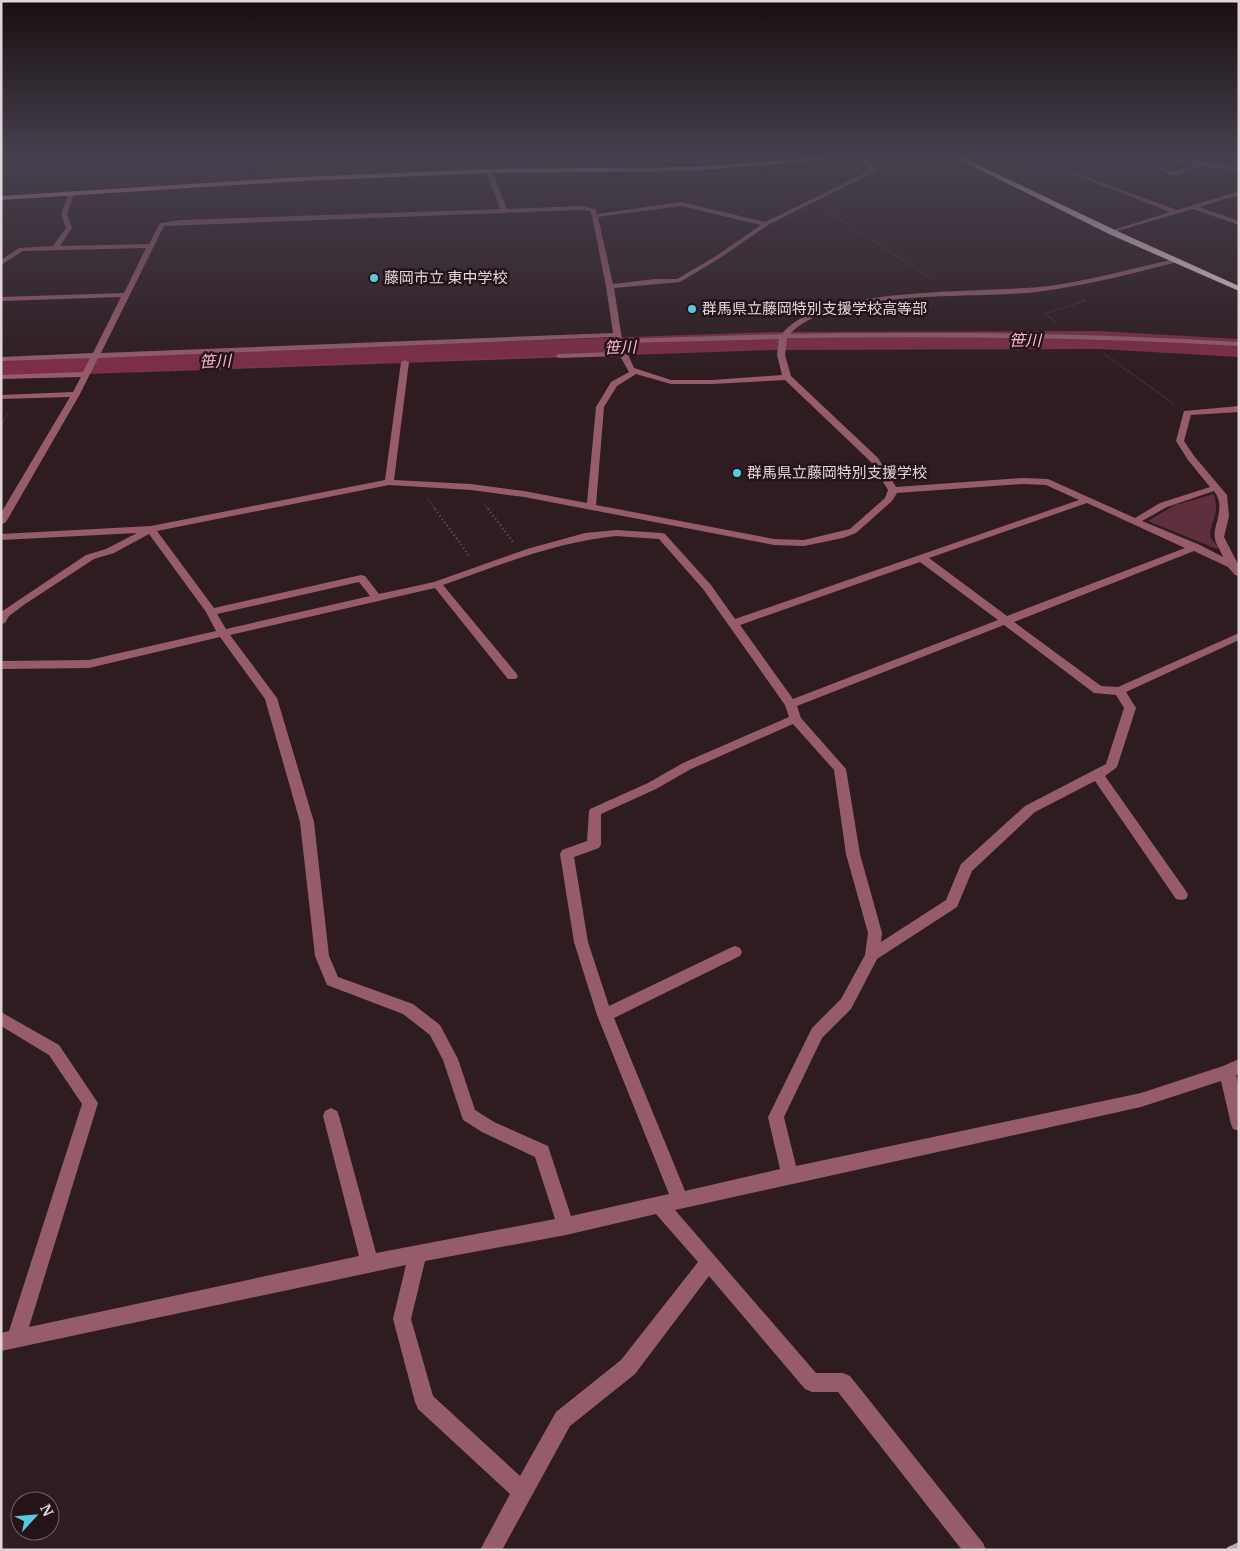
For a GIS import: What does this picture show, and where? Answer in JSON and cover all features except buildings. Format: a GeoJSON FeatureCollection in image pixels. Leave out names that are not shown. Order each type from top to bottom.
{"type":"FeatureCollection","features":[{"type":"Feature","properties":{"kind":"highway"},"geometry":{"type":"LineString","coordinates":[[1107,229],[1239,289]]}},
{"type":"Feature","properties":{"kind":"street"},"geometry":{"type":"LineString","coordinates":[[56,248],[68,229]]}},
{"type":"Feature","properties":{"kind":"street"},"geometry":{"type":"LineString","coordinates":[[1,522],[76,394],[159,229]]}},
{"type":"Feature","properties":{"kind":"street"},"geometry":{"type":"LineString","coordinates":[[598,229],[610,286],[618,338],[631,370],[671,382],[691,383],[787,376]]}},
{"type":"Feature","properties":{"kind":"street"},"geometry":{"type":"LineString","coordinates":[[610,286],[655,281],[678,281],[758,229]]}},
{"type":"Feature","properties":{"kind":"street"},"geometry":{"type":"LineString","coordinates":[[1112,232],[1120,229]]}},
{"type":"Feature","properties":{"kind":"street"},"geometry":{"type":"LineString","coordinates":[[1,263],[21,249],[151,246]]}},
{"type":"Feature","properties":{"kind":"street"},"geometry":{"type":"LineString","coordinates":[[893,490],[875,460],[787,376],[779,348],[784,338],[794,326],[814,315],[845,305],[887,299],[1034,290],[1175,261]]}},
{"type":"Feature","properties":{"kind":"street"},"geometry":{"type":"LineString","coordinates":[[1,299],[126,295]]}},
{"type":"Feature","properties":{"kind":"street"},"geometry":{"type":"LineString","coordinates":[[1,360],[94,359],[618,338],[784,338],[890,333],[1081,335],[1239,344]]}},
{"type":"Feature","properties":{"kind":"street"},"geometry":{"type":"LineString","coordinates":[[559,356],[623,354]]}},
{"type":"Feature","properties":{"kind":"street"},"geometry":{"type":"LineString","coordinates":[[389,482],[405,362]]}},
{"type":"Feature","properties":{"kind":"street"},"geometry":{"type":"LineString","coordinates":[[1,377],[87,372]]}},
{"type":"Feature","properties":{"kind":"street"},"geometry":{"type":"LineString","coordinates":[[591,507],[600,407],[614,384],[636,372]]}},
{"type":"Feature","properties":{"kind":"street"},"geometry":{"type":"LineString","coordinates":[[1,397],[76,394]]}},
{"type":"Feature","properties":{"kind":"street"},"geometry":{"type":"LineString","coordinates":[[1235,569],[1219,538],[1223,509],[1222,496],[1180,441],[1187,413],[1239,409]]}},
{"type":"Feature","properties":{"kind":"street"},"geometry":{"type":"LineString","coordinates":[[893,490],[1023,481],[1048,482],[1135,522],[1196,547],[1235,569]]}},
{"type":"Feature","properties":{"kind":"street"},"geometry":{"type":"LineString","coordinates":[[1,538],[151,529],[389,482],[524,494],[774,542],[804,543],[843,535],[853,531],[889,499],[893,490]]}},
{"type":"Feature","properties":{"kind":"street"},"geometry":{"type":"LineString","coordinates":[[1135,522],[1149,510],[1180,498],[1216,488]]}},
{"type":"Feature","properties":{"kind":"street"},"geometry":{"type":"LineString","coordinates":[[734,623],[1087,500]]}},
{"type":"Feature","properties":{"kind":"street"},"geometry":{"type":"LineString","coordinates":[[662,536],[671,523]]}},
{"type":"Feature","properties":{"kind":"street"},"geometry":{"type":"LineString","coordinates":[[151,529],[211,612],[223,634],[271,698],[307,822],[322,956],[332,981],[408,1009],[435,1030],[450,1059],[469,1115],[488,1127],[542,1152],[566,1226]]}},
{"type":"Feature","properties":{"kind":"street"},"geometry":{"type":"LineString","coordinates":[[1,621],[5,614],[21,602],[90,557],[110,550],[151,529]]}},
{"type":"Feature","properties":{"kind":"street"},"geometry":{"type":"LineString","coordinates":[[1,665],[89,664],[438,584],[523,554],[585,536],[616,533],[662,536],[707,587],[791,704],[796,719],[840,769],[853,854],[875,933],[872,955],[846,1004],[817,1032],[792,1079],[776,1117],[790,1175]]}},
{"type":"Feature","properties":{"kind":"street"},"geometry":{"type":"LineString","coordinates":[[791,704],[1196,547]]}},
{"type":"Feature","properties":{"kind":"street"},"geometry":{"type":"LineString","coordinates":[[922,558],[1098,690],[1118,691],[1239,636]]}},
{"type":"Feature","properties":{"kind":"street"},"geometry":{"type":"LineString","coordinates":[[211,612],[361,578],[377,598]]}},
{"type":"Feature","properties":{"kind":"street"},"geometry":{"type":"LineString","coordinates":[[438,584],[512,676]]}},
{"type":"Feature","properties":{"kind":"street"},"geometry":{"type":"LineString","coordinates":[[872,955],[952,903],[966,868],[1030,809],[1111,767],[1130,708],[1118,691]]}},
{"type":"Feature","properties":{"kind":"street"},"geometry":{"type":"LineString","coordinates":[[680,1200],[605,1014],[581,942],[567,854],[594,844],[595,812],[652,786],[687,766],[796,719]]}},
{"type":"Feature","properties":{"kind":"street"},"geometry":{"type":"LineString","coordinates":[[1097,774],[1181,895]]}},
{"type":"Feature","properties":{"kind":"street"},"geometry":{"type":"LineString","coordinates":[[605,1014],[735,952]]}},
{"type":"Feature","properties":{"kind":"street"},"geometry":{"type":"LineString","coordinates":[[1,1018],[54,1050],[90,1103],[9,1340]]}},
{"type":"Feature","properties":{"kind":"street"},"geometry":{"type":"LineString","coordinates":[[9,1340],[370,1263],[566,1226],[790,1175],[1140,1100],[1233,1069],[1239,1124]]}},
{"type":"Feature","properties":{"kind":"street"},"geometry":{"type":"LineString","coordinates":[[332,1116],[370,1263]]}},
{"type":"Feature","properties":{"kind":"street"},"geometry":{"type":"LineString","coordinates":[[660,1205],[812,1382],[842,1383],[976,1550]]}},
{"type":"Feature","properties":{"kind":"street"},"geometry":{"type":"LineString","coordinates":[[418,1254],[402,1319],[425,1402],[523,1492]]}},
{"type":"Feature","properties":{"kind":"street"},"geometry":{"type":"LineString","coordinates":[[490,1550],[563,1419],[628,1367],[709,1262]]}},
{"type":"Feature","properties":{"kind":"path"},"geometry":{"type":"LineString","coordinates":[[1098,349],[1187,413]]}},
{"type":"Feature","properties":{"kind":"path"},"geometry":{"type":"LineString","coordinates":[[136,372],[559,356]]}},
{"type":"Feature","properties":{"kind":"path"},"geometry":{"type":"LineString","coordinates":[[417,485],[480,569]]}},
{"type":"Feature","properties":{"kind":"path"},"geometry":{"type":"LineString","coordinates":[[471,488],[523,554]]}},
{"type":"Feature","properties":{"kind":"shaded area"},"geometry":{"type":"Polygon","coordinates":[[[1214,494],[1216,512],[1210,537],[1218,547],[1217,549],[1148,521],[1175,505],[1214,494]]]}},
{"type":"Feature","properties":{"kind":"waterway","name":"笹川"},"geometry":{"type":"LineString","coordinates":[[1,368],[773,341],[1098,340],[1239,348]]}},
{"type":"Feature","properties":{"kind":"railway"},"geometry":{"type":"LineString","coordinates":[[1228,1550],[1239,1545]]}},
{"type":"Feature","properties":{"kind":"place","name":"藤岡市立 東中学校"},"geometry":{"type":"Point","coordinates":[374,278]}},
{"type":"Feature","properties":{"kind":"place","name":"群馬県立藤岡特別支援学校高等部"},"geometry":{"type":"Point","coordinates":[692,309]}},
{"type":"Feature","properties":{"kind":"place","name":"群馬県立藤岡特別支援学校"},"geometry":{"type":"Point","coordinates":[737,473]}}]}
